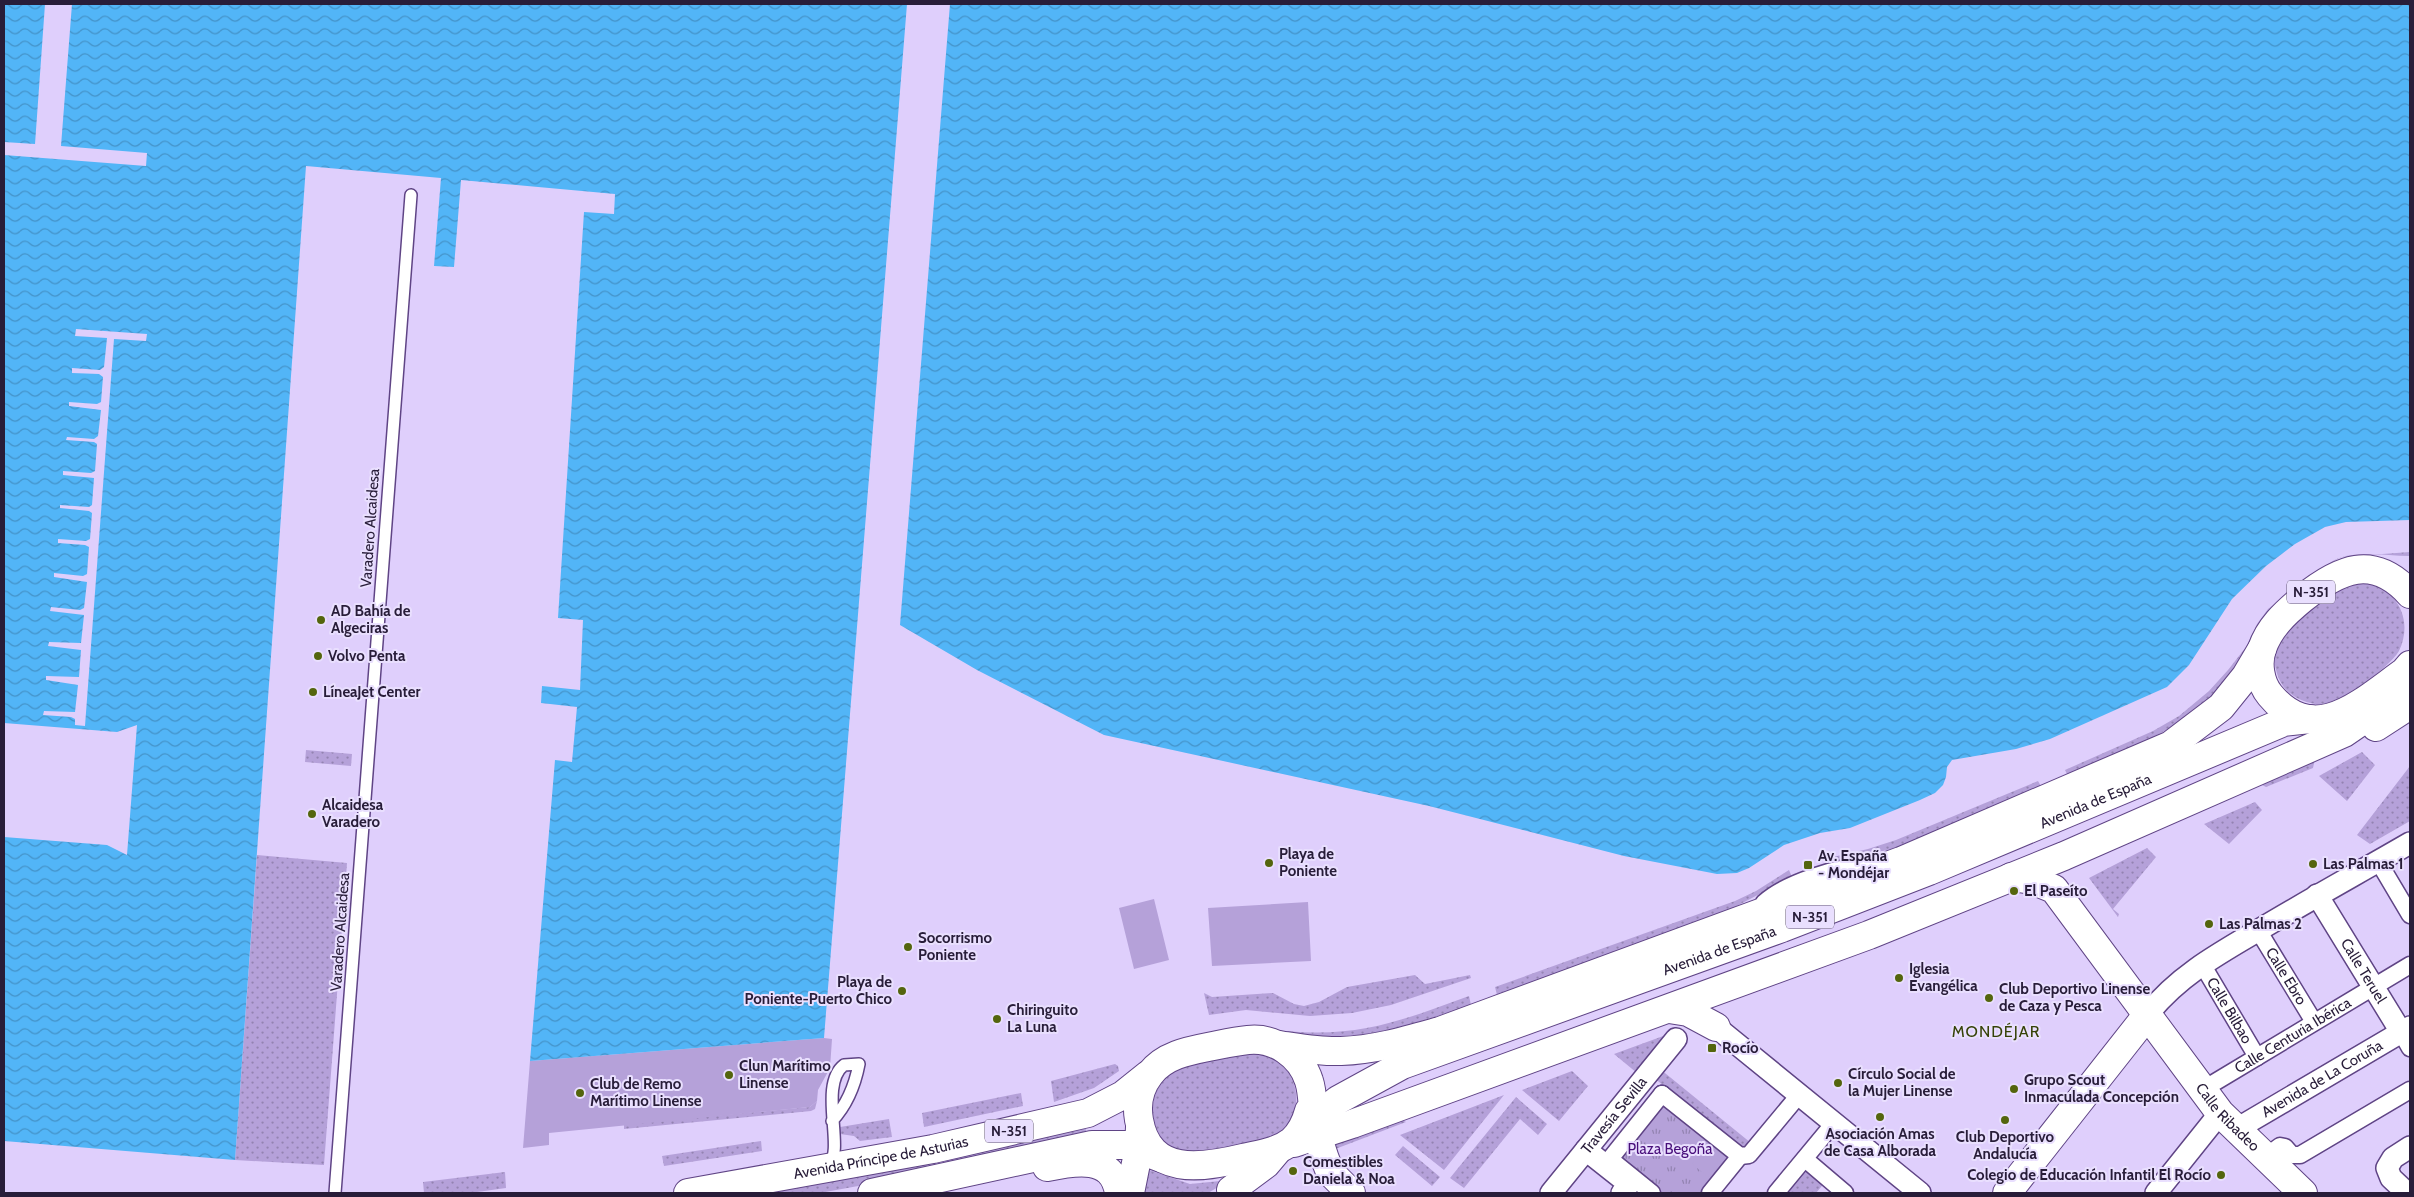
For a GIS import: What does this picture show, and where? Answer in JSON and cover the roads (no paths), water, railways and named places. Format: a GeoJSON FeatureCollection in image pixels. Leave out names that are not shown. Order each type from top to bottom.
{"type":"FeatureCollection","features":[{"type":"Feature","properties":{"kind":"main road","name":"N-351"},"geometry":{"type":"LineString","coordinates":[[2408,670],[2345,713],[2330,719],[2310,719],[2288,711],[2267,692],[2260,669],[2262,649],[2276,624],[2324,582],[2341,572],[2361,569],[2380,572],[2410,570]]}},
{"type":"Feature","properties":{"kind":"main road","name":"N-351"},"geometry":{"type":"LineString","coordinates":[[2380,572],[2398,581],[2410,594]]}},
{"type":"Feature","properties":{"kind":"main road","name":"Avenida de España"},"geometry":{"type":"LineString","coordinates":[[1279,1046],[1340,1051],[1398,1043],[1440,1030],[1902,861],[2171,746],[2221,707],[2246,676],[2262,649]]}},
{"type":"Feature","properties":{"kind":"main road"},"geometry":{"type":"LineString","coordinates":[[1228,1192],[1266,1164],[1298,1132],[1669,1009],[1869,935],[2064,856],[2344,733],[2382,707],[2408,670]]}},
{"type":"Feature","properties":{"kind":"main road"},"geometry":{"type":"LineString","coordinates":[[2307,749],[2331,748],[2350,742],[2410,705]]}},
{"type":"Feature","properties":{"kind":"main road","name":"Avenida de España"},"geometry":{"type":"LineString","coordinates":[[1298,1132],[1361,1086],[1402,1065],[1818,914],[1929,871],[2284,722],[2310,719]]}},
{"type":"Feature","properties":{"kind":"main road"},"geometry":{"type":"LineString","coordinates":[[2010,877],[2032,880],[2054,890],[2055,876],[2064,856]]}},
{"type":"Feature","properties":{"kind":"main road","name":"Calle Ribadeo"},"geometry":{"type":"LineString","coordinates":[[2054,890],[2227,1122],[2303,1193]]}},
{"type":"Feature","properties":{"kind":"main road"},"geometry":{"type":"LineString","coordinates":[[1716,1027],[1712,1020],[1713,1010],[1716,1001],[1725,988]]}},
{"type":"Feature","properties":{"kind":"main road"},"geometry":{"type":"LineString","coordinates":[[1669,1009],[1688,1012],[1716,1027]]}},
{"type":"Feature","properties":{"kind":"main road"},"geometry":{"type":"LineString","coordinates":[[2007,1193],[2148,1014]]}},
{"type":"Feature","properties":{"kind":"main road","name":"N-351"},"geometry":{"type":"LineString","coordinates":[[1249,1039],[1264,1040],[1279,1046],[1302,1066],[1309,1081],[1298,1132],[1208,1167],[1193,1168],[1164,1159],[1140,1138],[1138,1099],[1142,1087],[1151,1073],[1166,1060],[1184,1052],[1249,1039]]}},
{"type":"Feature","properties":{"kind":"main road","name":"Avenida Príncipe de Asturias"},"geometry":{"type":"LineString","coordinates":[[688,1193],[837,1161],[1088,1113],[1123,1096],[1151,1073]]}},
{"type":"Feature","properties":{"kind":"main road"},"geometry":{"type":"LineString","coordinates":[[1298,1132],[1330,1172],[1352,1193]]}},
{"type":"Feature","properties":{"kind":"main road"},"geometry":{"type":"LineString","coordinates":[[1298,1132],[1305,1158],[1330,1172]]}},
{"type":"Feature","properties":{"kind":"main road","name":"N-351"},"geometry":{"type":"LineString","coordinates":[[872,1193],[1092,1144],[1127,1145],[1140,1138]]}},
{"type":"Feature","properties":{"kind":"main road"},"geometry":{"type":"LineString","coordinates":[[1130,1193],[1140,1138]]}},
{"type":"Feature","properties":{"kind":"main road"},"geometry":{"type":"LineString","coordinates":[[934,1193],[1084,1161],[1101,1167],[1110,1174],[1119,1193]]}},
{"type":"Feature","properties":{"kind":"street"},"geometry":{"type":"LineString","coordinates":[[2148,1014],[2179,980],[2202,964],[2410,842]]}},
{"type":"Feature","properties":{"kind":"street"},"geometry":{"type":"LineString","coordinates":[[2378,861],[2410,915]]}},
{"type":"Feature","properties":{"kind":"street","name":"Calle Teruel"},"geometry":{"type":"LineString","coordinates":[[2317,895],[2407,1036]]}},
{"type":"Feature","properties":{"kind":"street","name":"Calle Ebro"},"geometry":{"type":"LineString","coordinates":[[2258,930],[2314,1022]]}},
{"type":"Feature","properties":{"kind":"street","name":"Calle Bilbao"},"geometry":{"type":"LineString","coordinates":[[2202,964],[2257,1057]]}},
{"type":"Feature","properties":{"kind":"street","name":"Calle Centuria Ibérica"},"geometry":{"type":"LineString","coordinates":[[2202,1090],[2410,965]]}},
{"type":"Feature","properties":{"kind":"street"},"geometry":{"type":"LineString","coordinates":[[1716,1027],[1920,1193]]}},
{"type":"Feature","properties":{"kind":"street","name":"Avenida de La Coruña"},"geometry":{"type":"LineString","coordinates":[[2227,1122],[2407,1036]]}},
{"type":"Feature","properties":{"kind":"street","name":"Travesía Sevilla"},"geometry":{"type":"LineString","coordinates":[[1551,1193],[1599,1157],[1646,1076],[1676,1039]]}},
{"type":"Feature","properties":{"kind":"street"},"geometry":{"type":"LineString","coordinates":[[1646,1076],[1661,1088],[1662,1094],[1740,1156]]}},
{"type":"Feature","properties":{"kind":"street"},"geometry":{"type":"LineString","coordinates":[[2264,1158],[2280,1146],[2285,1147],[2292,1155],[2300,1155],[2410,1090]]}},
{"type":"Feature","properties":{"kind":"street"},"geometry":{"type":"LineString","coordinates":[[1599,1157],[1662,1094]]}},
{"type":"Feature","properties":{"kind":"street"},"geometry":{"type":"LineString","coordinates":[[1710,1193],[1740,1156],[1749,1155],[1799,1095]]}},
{"type":"Feature","properties":{"kind":"street"},"geometry":{"type":"LineString","coordinates":[[2156,1193],[2227,1122]]}},
{"type":"Feature","properties":{"kind":"street"},"geometry":{"type":"LineString","coordinates":[[1776,1193],[1834,1124]]}},
{"type":"Feature","properties":{"kind":"street"},"geometry":{"type":"LineString","coordinates":[[2407,1193],[2391,1178],[2387,1168],[2393,1158],[2410,1147]]}},
{"type":"Feature","properties":{"kind":"street"},"geometry":{"type":"LineString","coordinates":[[1599,1157],[1630,1190]]}},
{"type":"Feature","properties":{"kind":"street"},"geometry":{"type":"LineString","coordinates":[[1599,1157],[1652,1193]]}},
{"type":"Feature","properties":{"kind":"street"},"geometry":{"type":"LineString","coordinates":[[1805,1159],[1845,1193]]}},
{"type":"Feature","properties":{"kind":"lane","name":"Varadero Alcaidesa"},"geometry":{"type":"LineString","coordinates":[[335,1193],[411,195]]}},
{"type":"Feature","properties":{"kind":"lane"},"geometry":{"type":"LineString","coordinates":[[832,1121],[848,1096],[856,1079],[859,1064],[844,1065],[835,1076],[832,1121],[837,1161]]}},
{"type":"Feature","properties":{"kind":"water"},"geometry":{"type":"Polygon","coordinates":[[[4,4],[907,4],[824,1038],[530,1061],[555,760],[572,762],[577,707],[541,703],[542,686],[580,690],[583,620],[558,618],[584,212],[614,214],[615,194],[461,180],[454,267],[434,266],[441,178],[306,166],[235,1160],[4,1141],[4,837],[107,845],[127,855],[137,725],[117,732],[4,723],[4,4]]]}},
{"type":"Feature","properties":{"kind":"water"},"geometry":{"type":"Polygon","coordinates":[[[950,4],[2410,4],[2410,520],[2346,522],[2325,527],[2295,544],[2266,566],[2232,599],[2189,665],[2167,687],[2050,739],[2016,749],[1952,760],[1947,767],[1943,785],[1935,793],[1850,828],[1820,833],[1784,845],[1749,868],[1737,873],[1717,874],[1624,856],[1429,806],[1104,735],[977,670],[900,625],[950,4]]]}},
{"type":"Feature","properties":{"kind":"place","name":"AD Bahía de Algeciras"},"geometry":{"type":"Point","coordinates":[321,620]}},
{"type":"Feature","properties":{"kind":"place","name":"Volvo Penta"},"geometry":{"type":"Point","coordinates":[318,656]}},
{"type":"Feature","properties":{"kind":"place","name":"LíneaJet Center"},"geometry":{"type":"Point","coordinates":[313,692]}},
{"type":"Feature","properties":{"kind":"place","name":"Alcaidesa Varadero"},"geometry":{"type":"Point","coordinates":[312,814]}},
{"type":"Feature","properties":{"kind":"place","name":"Playa de Poniente"},"geometry":{"type":"Point","coordinates":[1269,863]}},
{"type":"Feature","properties":{"kind":"place","name":"Las Palmas 1"},"geometry":{"type":"Point","coordinates":[2313,864]}},
{"type":"Feature","properties":{"kind":"place","name":"Av. España - Mondéjar"},"geometry":{"type":"Point","coordinates":[1808,865]}},
{"type":"Feature","properties":{"kind":"place","name":"El Paseíto"},"geometry":{"type":"Point","coordinates":[2014,891]}},
{"type":"Feature","properties":{"kind":"place","name":"Las Palmas 2"},"geometry":{"type":"Point","coordinates":[2209,924]}},
{"type":"Feature","properties":{"kind":"place","name":"Socorrismo Poniente"},"geometry":{"type":"Point","coordinates":[908,947]}},
{"type":"Feature","properties":{"kind":"place","name":"Iglesia Evangélica"},"geometry":{"type":"Point","coordinates":[1899,978]}},
{"type":"Feature","properties":{"kind":"place","name":"Playa de Poniente-Puerto Chico"},"geometry":{"type":"Point","coordinates":[902,991]}},
{"type":"Feature","properties":{"kind":"place","name":"Club Deportivo Linense de Caza y Pesca"},"geometry":{"type":"Point","coordinates":[1989,998]}},
{"type":"Feature","properties":{"kind":"place","name":"Chiringuito La Luna"},"geometry":{"type":"Point","coordinates":[997,1019]}},
{"type":"Feature","properties":{"kind":"place","name":"Rocío"},"geometry":{"type":"Point","coordinates":[1712,1048]}},
{"type":"Feature","properties":{"kind":"place","name":"Clun Marítimo Linense"},"geometry":{"type":"Point","coordinates":[729,1075]}},
{"type":"Feature","properties":{"kind":"place","name":"Círculo Social de la Mujer Linense"},"geometry":{"type":"Point","coordinates":[1838,1083]}},
{"type":"Feature","properties":{"kind":"place","name":"Grupo Scout Inmaculada Concepción"},"geometry":{"type":"Point","coordinates":[2014,1089]}},
{"type":"Feature","properties":{"kind":"place","name":"Club de Remo Marítimo Linense"},"geometry":{"type":"Point","coordinates":[580,1093]}},
{"type":"Feature","properties":{"kind":"place","name":"Asociación Amas de Casa Alborada"},"geometry":{"type":"Point","coordinates":[1880,1117]}},
{"type":"Feature","properties":{"kind":"place","name":"Club Deportivo Andalucía"},"geometry":{"type":"Point","coordinates":[2005,1120]}},
{"type":"Feature","properties":{"kind":"place","name":"Comestibles Daniela & Noa"},"geometry":{"type":"Point","coordinates":[1293,1171]}},
{"type":"Feature","properties":{"kind":"place","name":"Colegio de Educación Infantil El Rocío"},"geometry":{"type":"Point","coordinates":[2221,1175]}},
{"type":"Feature","properties":{"kind":"district","name":"MONDÉJAR"},"geometry":{"type":"Point","coordinates":[1996,1031]}},
{"type":"Feature","properties":{"kind":"park label","name":"Plaza Begoña"},"geometry":{"type":"Point","coordinates":[1670,1149]}}]}
